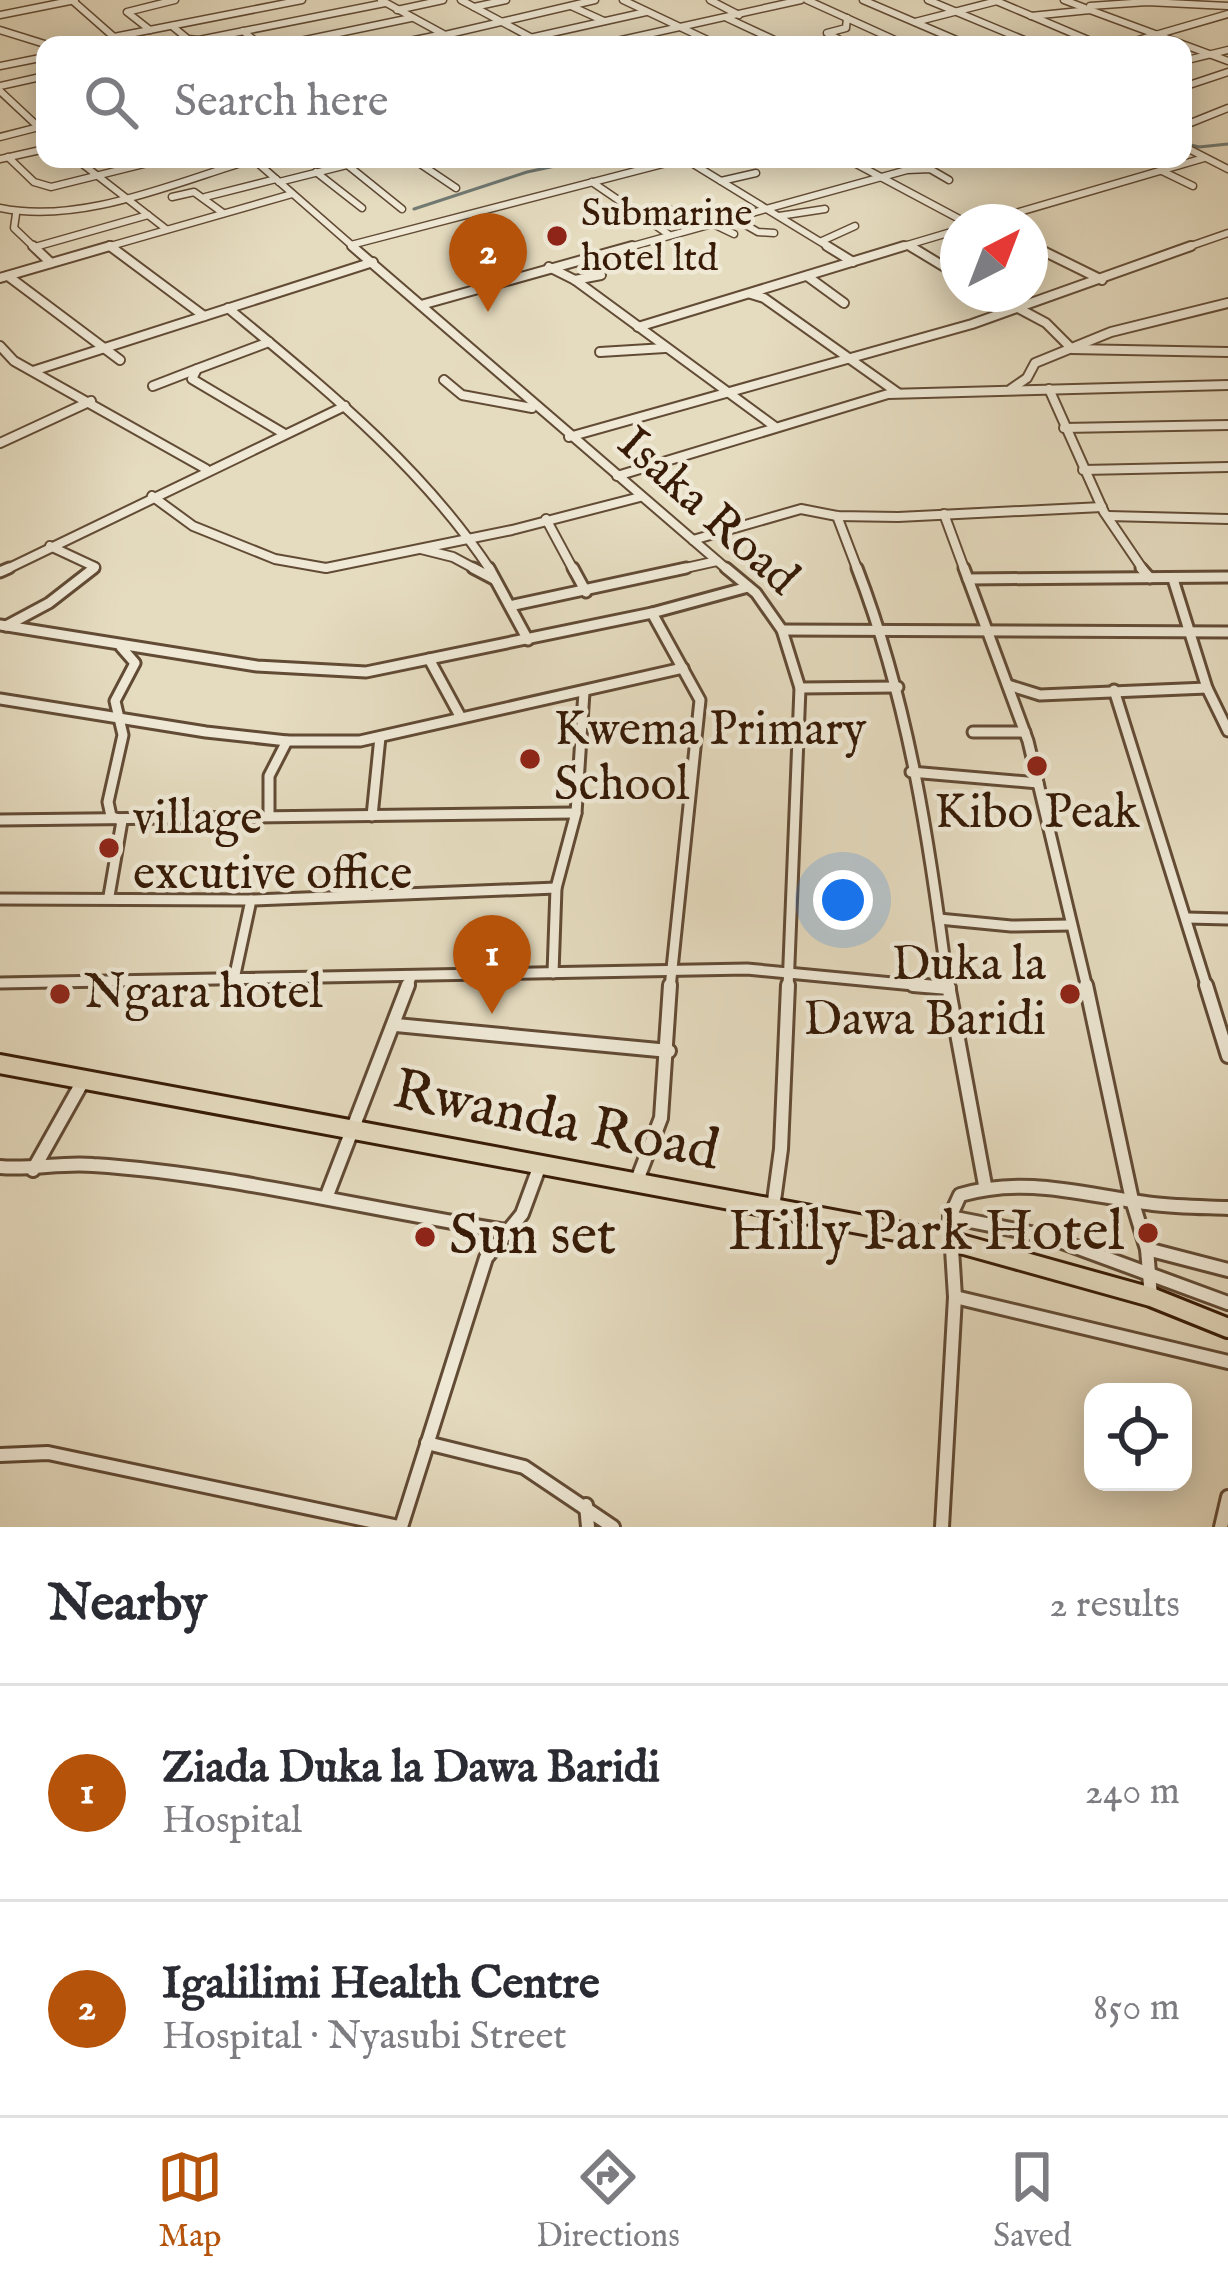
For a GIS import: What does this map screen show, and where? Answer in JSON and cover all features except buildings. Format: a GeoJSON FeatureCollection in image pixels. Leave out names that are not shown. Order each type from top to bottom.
{"type":"FeatureCollection","features":[{"type":"Feature","properties":{"kind":"highway","name":"Rwanda Road"},"geometry":{"type":"LineString","coordinates":[[0,1064],[950,1241],[1151,1298],[1228,1328]]}},
{"type":"Feature","properties":{"kind":"street"},"geometry":{"type":"LineString","coordinates":[[0,15],[73,0],[113,36]]}},
{"type":"Feature","properties":{"kind":"street"},"geometry":{"type":"LineString","coordinates":[[150,30],[127,12],[172,0]]}},
{"type":"Feature","properties":{"kind":"street"},"geometry":{"type":"LineString","coordinates":[[119,36],[302,0]]}},
{"type":"Feature","properties":{"kind":"street"},"geometry":{"type":"LineString","coordinates":[[398,10],[443,0]]}},
{"type":"Feature","properties":{"kind":"street"},"geometry":{"type":"LineString","coordinates":[[461,0],[528,36]]}},
{"type":"Feature","properties":{"kind":"street"},"geometry":{"type":"LineString","coordinates":[[474,8],[506,0]]}},
{"type":"Feature","properties":{"kind":"street"},"geometry":{"type":"LineString","coordinates":[[434,36],[595,0]]}},
{"type":"Feature","properties":{"kind":"street"},"geometry":{"type":"LineString","coordinates":[[623,0],[699,36]]}},
{"type":"Feature","properties":{"kind":"street"},"geometry":{"type":"LineString","coordinates":[[710,0],[739,15]]}},
{"type":"Feature","properties":{"kind":"street"},"geometry":{"type":"LineString","coordinates":[[640,36],[804,0],[886,36]]}},
{"type":"Feature","properties":{"kind":"street"},"geometry":{"type":"LineString","coordinates":[[863,0],[947,36]]}},
{"type":"Feature","properties":{"kind":"street"},"geometry":{"type":"LineString","coordinates":[[872,4],[886,0]]}},
{"type":"Feature","properties":{"kind":"street"},"geometry":{"type":"LineString","coordinates":[[928,0],[1015,36]]}},
{"type":"Feature","properties":{"kind":"street"},"geometry":{"type":"LineString","coordinates":[[1064,0],[1158,35]]}},
{"type":"Feature","properties":{"kind":"street"},"geometry":{"type":"LineString","coordinates":[[226,36],[383,1],[439,35]]}},
{"type":"Feature","properties":{"kind":"street"},"geometry":{"type":"LineString","coordinates":[[915,22],[996,1],[1079,36]]}},
{"type":"Feature","properties":{"kind":"street"},"geometry":{"type":"LineString","coordinates":[[1081,6],[1143,2],[1228,10]]}},
{"type":"Feature","properties":{"kind":"street"},"geometry":{"type":"LineString","coordinates":[[571,6],[604,21]]}},
{"type":"Feature","properties":{"kind":"street"},"geometry":{"type":"LineString","coordinates":[[1031,16],[1090,10]]}},
{"type":"Feature","properties":{"kind":"street"},"geometry":{"type":"LineString","coordinates":[[1154,36],[1228,10]]}},
{"type":"Feature","properties":{"kind":"street"},"geometry":{"type":"LineString","coordinates":[[540,36],[646,12]]}},
{"type":"Feature","properties":{"kind":"street"},"geometry":{"type":"LineString","coordinates":[[324,36],[411,18]]}},
{"type":"Feature","properties":{"kind":"street"},"geometry":{"type":"LineString","coordinates":[[727,18],[766,36]]}},
{"type":"Feature","properties":{"kind":"street"},"geometry":{"type":"LineString","coordinates":[[832,36],[827,33],[846,28],[848,19]]}},
{"type":"Feature","properties":{"kind":"street"},"geometry":{"type":"LineString","coordinates":[[172,26],[184,36]]}},
{"type":"Feature","properties":{"kind":"street"},"geometry":{"type":"LineString","coordinates":[[0,30],[36,41]]}},
{"type":"Feature","properties":{"kind":"street"},"geometry":{"type":"LineString","coordinates":[[243,31],[249,36]]}},
{"type":"Feature","properties":{"kind":"street"},"geometry":{"type":"LineString","coordinates":[[0,39],[17,35]]}},
{"type":"Feature","properties":{"kind":"street"},"geometry":{"type":"LineString","coordinates":[[1192,58],[1228,50]]}},
{"type":"Feature","properties":{"kind":"street"},"geometry":{"type":"LineString","coordinates":[[1192,52],[1199,55]]}},
{"type":"Feature","properties":{"kind":"street"},"geometry":{"type":"LineString","coordinates":[[1211,55],[1228,61]]}},
{"type":"Feature","properties":{"kind":"street"},"geometry":{"type":"LineString","coordinates":[[0,66],[36,59]]}},
{"type":"Feature","properties":{"kind":"street"},"geometry":{"type":"LineString","coordinates":[[1192,84],[1228,72]]}},
{"type":"Feature","properties":{"kind":"street"},"geometry":{"type":"LineString","coordinates":[[0,88],[36,78]]}},
{"type":"Feature","properties":{"kind":"street"},"geometry":{"type":"LineString","coordinates":[[0,88],[36,124]]}},
{"type":"Feature","properties":{"kind":"street"},"geometry":{"type":"LineString","coordinates":[[1192,121],[1227,102]]}},
{"type":"Feature","properties":{"kind":"street"},"geometry":{"type":"LineString","coordinates":[[0,107],[16,104]]}},
{"type":"Feature","properties":{"kind":"street"},"geometry":{"type":"LineString","coordinates":[[0,136],[36,131]]}},
{"type":"Feature","properties":{"kind":"street"},"geometry":{"type":"LineString","coordinates":[[4,158],[36,150]]}},
{"type":"Feature","properties":{"kind":"street"},"geometry":{"type":"LineString","coordinates":[[1192,151],[1226,166]]}},
{"type":"Feature","properties":{"kind":"street"},"geometry":{"type":"LineString","coordinates":[[4,158],[47,187],[132,168]]}},
{"type":"Feature","properties":{"kind":"street"},"geometry":{"type":"LineString","coordinates":[[1192,162],[1204,158]]}},
{"type":"Feature","properties":{"kind":"street"},"geometry":{"type":"LineString","coordinates":[[88,168],[166,229]]}},
{"type":"Feature","properties":{"kind":"street"},"geometry":{"type":"LineString","coordinates":[[0,208],[16,214],[52,213],[220,168]]}},
{"type":"Feature","properties":{"kind":"street","name":"Isaka Road"},"geometry":{"type":"LineString","coordinates":[[264,168],[569,437],[748,586],[782,630],[800,688],[785,973],[782,1149],[773,1208]]}},
{"type":"Feature","properties":{"kind":"street"},"geometry":{"type":"LineString","coordinates":[[205,196],[327,168]]}},
{"type":"Feature","properties":{"kind":"street"},"geometry":{"type":"LineString","coordinates":[[352,168],[402,208]]}},
{"type":"Feature","properties":{"kind":"street"},"geometry":{"type":"LineString","coordinates":[[426,168],[456,188]]}},
{"type":"Feature","properties":{"kind":"street"},"geometry":{"type":"LineString","coordinates":[[351,245],[648,168]]}},
{"type":"Feature","properties":{"kind":"street"},"geometry":{"type":"LineString","coordinates":[[698,168],[853,262]]}},
{"type":"Feature","properties":{"kind":"street"},"geometry":{"type":"LineString","coordinates":[[862,168],[940,209]]}},
{"type":"Feature","properties":{"kind":"street"},"geometry":{"type":"LineString","coordinates":[[421,305],[879,178],[925,168],[949,180]]}},
{"type":"Feature","properties":{"kind":"street"},"geometry":{"type":"LineString","coordinates":[[1047,204],[1172,168]]}},
{"type":"Feature","properties":{"kind":"street"},"geometry":{"type":"LineString","coordinates":[[1162,171],[1193,186]]}},
{"type":"Feature","properties":{"kind":"street"},"geometry":{"type":"LineString","coordinates":[[316,172],[362,208]]}},
{"type":"Feature","properties":{"kind":"street"},"geometry":{"type":"LineString","coordinates":[[721,182],[756,173]]}},
{"type":"Feature","properties":{"kind":"street"},"geometry":{"type":"LineString","coordinates":[[592,182],[668,233]]}},
{"type":"Feature","properties":{"kind":"street"},"geometry":{"type":"LineString","coordinates":[[172,197],[194,192],[223,212]]}},
{"type":"Feature","properties":{"kind":"street"},"geometry":{"type":"LineString","coordinates":[[4,276],[292,194]]}},
{"type":"Feature","properties":{"kind":"street"},"geometry":{"type":"LineString","coordinates":[[669,209],[663,214],[686,229]]}},
{"type":"Feature","properties":{"kind":"street"},"geometry":{"type":"LineString","coordinates":[[779,216],[826,209]]}},
{"type":"Feature","properties":{"kind":"street"},"geometry":{"type":"LineString","coordinates":[[16,214],[14,228],[51,263]]}},
{"type":"Feature","properties":{"kind":"street"},"geometry":{"type":"LineString","coordinates":[[35,247],[148,215]]}},
{"type":"Feature","properties":{"kind":"street"},"geometry":{"type":"LineString","coordinates":[[730,216],[758,232],[775,233]]}},
{"type":"Feature","properties":{"kind":"street"},"geometry":{"type":"LineString","coordinates":[[709,222],[734,234]]}},
{"type":"Feature","properties":{"kind":"street"},"geometry":{"type":"LineString","coordinates":[[822,241],[855,226]]}},
{"type":"Feature","properties":{"kind":"street"},"geometry":{"type":"LineString","coordinates":[[1048,298],[1228,233]]}},
{"type":"Feature","properties":{"kind":"street"},"geometry":{"type":"LineString","coordinates":[[638,327],[940,235]]}},
{"type":"Feature","properties":{"kind":"street"},"geometry":{"type":"LineString","coordinates":[[110,245],[204,316]]}},
{"type":"Feature","properties":{"kind":"street"},"geometry":{"type":"LineString","coordinates":[[908,245],[940,264]]}},
{"type":"Feature","properties":{"kind":"street"},"geometry":{"type":"LineString","coordinates":[[1048,254],[1102,280]]}},
{"type":"Feature","properties":{"kind":"street"},"geometry":{"type":"LineString","coordinates":[[34,371],[373,262]]}},
{"type":"Feature","properties":{"kind":"street"},"geometry":{"type":"LineString","coordinates":[[549,267],[575,280],[773,426]]}},
{"type":"Feature","properties":{"kind":"street"},"geometry":{"type":"LineString","coordinates":[[575,280],[601,275]]}},
{"type":"Feature","properties":{"kind":"street"},"geometry":{"type":"LineString","coordinates":[[4,276],[120,359]]}},
{"type":"Feature","properties":{"kind":"street"},"geometry":{"type":"LineString","coordinates":[[807,276],[844,304]]}},
{"type":"Feature","properties":{"kind":"street"},"geometry":{"type":"LineString","coordinates":[[746,293],[764,298],[898,393]]}},
{"type":"Feature","properties":{"kind":"street"},"geometry":{"type":"LineString","coordinates":[[1009,390],[1024,381],[1035,363],[1126,328],[1228,303]]}},
{"type":"Feature","properties":{"kind":"street"},"geometry":{"type":"LineString","coordinates":[[228,308],[345,406],[464,538],[514,605],[528,640]]}},
{"type":"Feature","properties":{"kind":"street"},"geometry":{"type":"LineString","coordinates":[[569,437],[1006,312]]}},
{"type":"Feature","properties":{"kind":"street"},"geometry":{"type":"LineString","coordinates":[[1027,312],[1072,349],[1228,352]]}},
{"type":"Feature","properties":{"kind":"street"},"geometry":{"type":"LineString","coordinates":[[153,386],[269,342]]}},
{"type":"Feature","properties":{"kind":"street"},"geometry":{"type":"LineString","coordinates":[[0,346],[34,371],[206,469]]}},
{"type":"Feature","properties":{"kind":"street"},"geometry":{"type":"LineString","coordinates":[[600,352],[665,348]]}},
{"type":"Feature","properties":{"kind":"street"},"geometry":{"type":"LineString","coordinates":[[74,357],[85,370]]}},
{"type":"Feature","properties":{"kind":"street"},"geometry":{"type":"LineString","coordinates":[[197,369],[192,375],[194,383],[283,433]]}},
{"type":"Feature","properties":{"kind":"street"},"geometry":{"type":"LineString","coordinates":[[444,380],[462,395],[538,409]]}},
{"type":"Feature","properties":{"kind":"street"},"geometry":{"type":"LineString","coordinates":[[617,476],[773,426],[898,393],[1228,385]]}},
{"type":"Feature","properties":{"kind":"street"},"geometry":{"type":"LineString","coordinates":[[1048,389],[1102,507],[1134,562],[1151,579]]}},
{"type":"Feature","properties":{"kind":"street"},"geometry":{"type":"LineString","coordinates":[[0,443],[91,401]]}},
{"type":"Feature","properties":{"kind":"street"},"geometry":{"type":"LineString","coordinates":[[0,572],[345,406]]}},
{"type":"Feature","properties":{"kind":"street"},"geometry":{"type":"LineString","coordinates":[[1064,428],[1228,425]]}},
{"type":"Feature","properties":{"kind":"street"},"geometry":{"type":"LineString","coordinates":[[1084,470],[1228,467]]}},
{"type":"Feature","properties":{"kind":"street"},"geometry":{"type":"LineString","coordinates":[[152,496],[193,526],[288,563],[326,568],[640,497]]}},
{"type":"Feature","properties":{"kind":"street"},"geometry":{"type":"LineString","coordinates":[[692,540],[801,509],[837,516],[1102,507]]}},
{"type":"Feature","properties":{"kind":"street"},"geometry":{"type":"LineString","coordinates":[[944,514],[1025,732],[1119,1122],[1132,1201],[1147,1249],[1151,1298]]}},
{"type":"Feature","properties":{"kind":"street"},"geometry":{"type":"LineString","coordinates":[[837,516],[898,687],[911,772],[930,845],[949,988],[985,1185]]}},
{"type":"Feature","properties":{"kind":"street"},"geometry":{"type":"LineString","coordinates":[[1108,516],[1228,519]]}},
{"type":"Feature","properties":{"kind":"street"},"geometry":{"type":"LineString","coordinates":[[546,519],[586,592]]}},
{"type":"Feature","properties":{"kind":"street"},"geometry":{"type":"LineString","coordinates":[[464,538],[470,565]]}},
{"type":"Feature","properties":{"kind":"street"},"geometry":{"type":"LineString","coordinates":[[3,626],[49,602],[95,567],[50,546]]}},
{"type":"Feature","properties":{"kind":"street"},"geometry":{"type":"LineString","coordinates":[[416,548],[470,565],[495,579]]}},
{"type":"Feature","properties":{"kind":"street"},"geometry":{"type":"LineString","coordinates":[[514,605],[718,561]]}},
{"type":"Feature","properties":{"kind":"street"},"geometry":{"type":"LineString","coordinates":[[968,579],[1228,577]]}},
{"type":"Feature","properties":{"kind":"street"},"geometry":{"type":"LineString","coordinates":[[1173,579],[1187,631],[1228,731]]}},
{"type":"Feature","properties":{"kind":"street"},"geometry":{"type":"LineString","coordinates":[[3,626],[257,666],[387,670],[652,613],[748,586]]}},
{"type":"Feature","properties":{"kind":"street"},"geometry":{"type":"LineString","coordinates":[[636,1184],[661,1118],[669,1051],[670,973],[700,700],[652,613]]}},
{"type":"Feature","properties":{"kind":"street"},"geometry":{"type":"LineString","coordinates":[[782,630],[1228,632]]}},
{"type":"Feature","properties":{"kind":"street"},"geometry":{"type":"LineString","coordinates":[[121,647],[135,663],[115,701],[123,746],[108,802],[111,816],[122,821]]}},
{"type":"Feature","properties":{"kind":"street"},"geometry":{"type":"LineString","coordinates":[[429,659],[460,716]]}},
{"type":"Feature","properties":{"kind":"street"},"geometry":{"type":"LineString","coordinates":[[0,699],[120,721],[287,741],[380,737],[683,668]]}},
{"type":"Feature","properties":{"kind":"street"},"geometry":{"type":"LineString","coordinates":[[1008,685],[1040,695],[1208,688]]}},
{"type":"Feature","properties":{"kind":"street"},"geometry":{"type":"LineString","coordinates":[[800,688],[898,687]]}},
{"type":"Feature","properties":{"kind":"street"},"geometry":{"type":"LineString","coordinates":[[1114,690],[1228,1056]]}},
{"type":"Feature","properties":{"kind":"street"},"geometry":{"type":"LineString","coordinates":[[553,973],[556,887],[576,813],[584,692]]}},
{"type":"Feature","properties":{"kind":"street"},"geometry":{"type":"LineString","coordinates":[[974,732],[1025,732]]}},
{"type":"Feature","properties":{"kind":"street"},"geometry":{"type":"LineString","coordinates":[[372,816],[380,737]]}},
{"type":"Feature","properties":{"kind":"street"},"geometry":{"type":"LineString","coordinates":[[269,816],[266,799],[271,770],[287,741]]}},
{"type":"Feature","properties":{"kind":"street"},"geometry":{"type":"LineString","coordinates":[[911,772],[1038,784]]}},
{"type":"Feature","properties":{"kind":"street"},"geometry":{"type":"LineString","coordinates":[[0,820],[576,813]]}},
{"type":"Feature","properties":{"kind":"street"},"geometry":{"type":"LineString","coordinates":[[109,896],[122,821]]}},
{"type":"Feature","properties":{"kind":"street"},"geometry":{"type":"LineString","coordinates":[[0,898],[250,900],[556,887]]}},
{"type":"Feature","properties":{"kind":"street"},"geometry":{"type":"LineString","coordinates":[[234,980],[250,900]]}},
{"type":"Feature","properties":{"kind":"street"},"geometry":{"type":"LineString","coordinates":[[1187,918],[1228,919]]}},
{"type":"Feature","properties":{"kind":"street"},"geometry":{"type":"LineString","coordinates":[[940,919],[1011,926],[1071,925]]}},
{"type":"Feature","properties":{"kind":"street"},"geometry":{"type":"LineString","coordinates":[[0,983],[785,973],[949,988]]}},
{"type":"Feature","properties":{"kind":"street"},"geometry":{"type":"LineString","coordinates":[[326,1198],[411,977]]}},
{"type":"Feature","properties":{"kind":"street"},"geometry":{"type":"LineString","coordinates":[[396,1024],[669,1051]]}},
{"type":"Feature","properties":{"kind":"street"},"geometry":{"type":"LineString","coordinates":[[33,1170],[82,1081]]}},
{"type":"Feature","properties":{"kind":"street"},"geometry":{"type":"LineString","coordinates":[[0,1167],[33,1170],[89,1164],[326,1198],[381,1212],[506,1231]]}},
{"type":"Feature","properties":{"kind":"street"},"geometry":{"type":"LineString","coordinates":[[0,1455],[48,1453],[400,1527],[486,1258],[522,1214],[540,1165]]}},
{"type":"Feature","properties":{"kind":"street"},"geometry":{"type":"LineString","coordinates":[[942,1527],[956,1297],[950,1217],[960,1195],[985,1185],[1061,1186],[1132,1201],[1228,1208]]}},
{"type":"Feature","properties":{"kind":"street"},"geometry":{"type":"LineString","coordinates":[[950,1217],[1046,1236],[1228,1303]]}},
{"type":"Feature","properties":{"kind":"street"},"geometry":{"type":"LineString","coordinates":[[1147,1249],[1228,1270]]}},
{"type":"Feature","properties":{"kind":"street"},"geometry":{"type":"LineString","coordinates":[[956,1297],[1228,1363]]}},
{"type":"Feature","properties":{"kind":"street"},"geometry":{"type":"LineString","coordinates":[[427,1443],[524,1467],[614,1527]]}},
{"type":"Feature","properties":{"kind":"street"},"geometry":{"type":"LineString","coordinates":[[1221,1527],[1228,1497]]}},
{"type":"Feature","properties":{"kind":"street"},"geometry":{"type":"LineString","coordinates":[[586,1505],[588,1527]]}},
{"type":"Feature","properties":{"kind":"waterway"},"geometry":{"type":"LineString","coordinates":[[1192,145],[1228,144]]}},
{"type":"Feature","properties":{"kind":"waterway"},"geometry":{"type":"LineString","coordinates":[[414,209],[546,168]]}},
{"type":"Feature","properties":{"kind":"place","name":"Submarine hotel ltd"},"geometry":{"type":"Point","coordinates":[557,236]}},
{"type":"Feature","properties":{"kind":"place","name":"Igalilimi Health Centre"},"geometry":{"type":"Point","coordinates":[488,312]}},
{"type":"Feature","properties":{"kind":"place","name":"Kwema Primary School"},"geometry":{"type":"Point","coordinates":[530,759]}},
{"type":"Feature","properties":{"kind":"place","name":"Kibo Peak"},"geometry":{"type":"Point","coordinates":[1037,766]}},
{"type":"Feature","properties":{"kind":"place","name":"village excutive office"},"geometry":{"type":"Point","coordinates":[109,848]}},
{"type":"Feature","properties":{"kind":"place","name":"Ngara hotel"},"geometry":{"type":"Point","coordinates":[60,994]}},
{"type":"Feature","properties":{"kind":"place","name":"Duka la Dawa Baridi"},"geometry":{"type":"Point","coordinates":[1070,994]}},
{"type":"Feature","properties":{"kind":"place","name":"Ziada Duka la Dawa Baridi"},"geometry":{"type":"Point","coordinates":[492,1014]}},
{"type":"Feature","properties":{"kind":"place","name":"Hilly Park Hotel"},"geometry":{"type":"Point","coordinates":[1148,1233]}},
{"type":"Feature","properties":{"kind":"place","name":"Sun set"},"geometry":{"type":"Point","coordinates":[425,1237]}}]}
